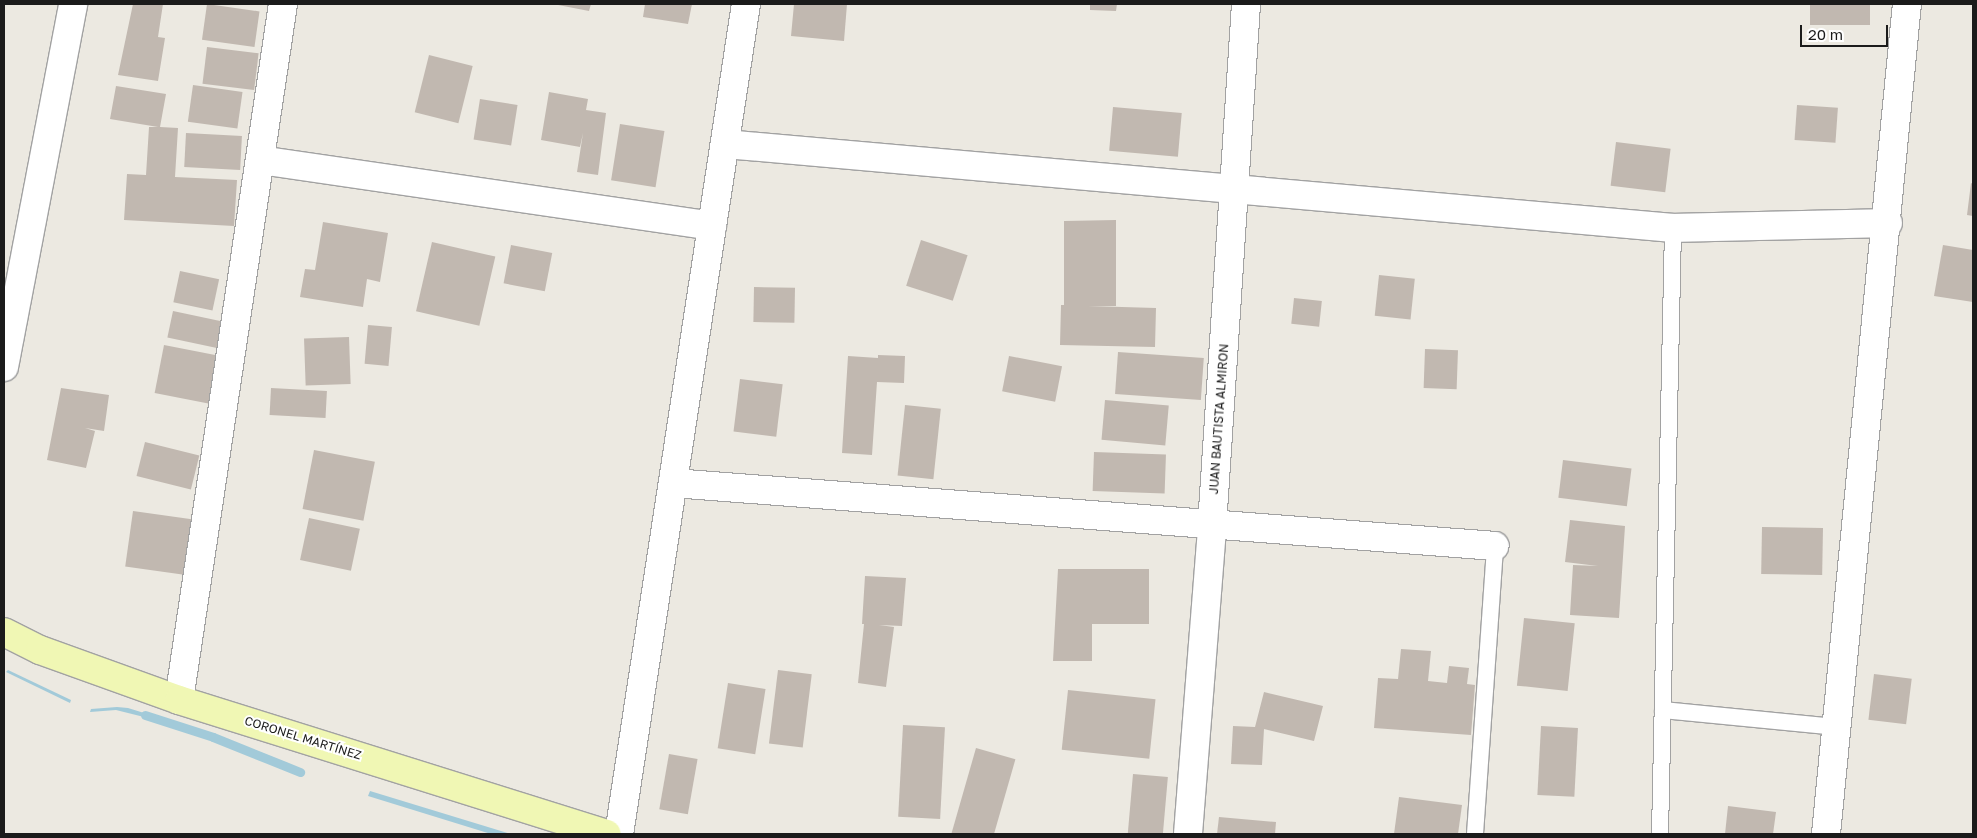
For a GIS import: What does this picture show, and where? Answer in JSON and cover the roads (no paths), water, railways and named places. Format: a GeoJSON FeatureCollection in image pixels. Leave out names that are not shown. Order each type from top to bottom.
{"type":"FeatureCollection","features":[{"type":"Feature","properties":{"kind":"main road","name":"CORONEL MARTÍNEZ"},"geometry":{"type":"LineString","coordinates":[[4,632],[40,650],[179,700],[606,834]]}},
{"type":"Feature","properties":{"kind":"street"},"geometry":{"type":"LineString","coordinates":[[4,367],[73,4]]}},
{"type":"Feature","properties":{"kind":"street"},"geometry":{"type":"LineString","coordinates":[[179,700],[283,4]]}},
{"type":"Feature","properties":{"kind":"street"},"geometry":{"type":"LineString","coordinates":[[619,834],[746,4]]}},
{"type":"Feature","properties":{"kind":"street","name":"JUAN BAUTISTA ALMIRON"},"geometry":{"type":"LineString","coordinates":[[1188,834],[1212,526],[1246,4]]}},
{"type":"Feature","properties":{"kind":"street"},"geometry":{"type":"LineString","coordinates":[[1826,834],[1888,223],[1907,4]]}},
{"type":"Feature","properties":{"kind":"street"},"geometry":{"type":"LineString","coordinates":[[725,144],[1233,187],[1673,228],[1888,223]]}},
{"type":"Feature","properties":{"kind":"street"},"geometry":{"type":"LineString","coordinates":[[260,160],[712,226]]}},
{"type":"Feature","properties":{"kind":"street"},"geometry":{"type":"LineString","coordinates":[[672,483],[1212,526],[1495,546]]}},
{"type":"Feature","properties":{"kind":"lane"},"geometry":{"type":"LineString","coordinates":[[1660,834],[1673,228]]}},
{"type":"Feature","properties":{"kind":"lane"},"geometry":{"type":"LineString","coordinates":[[1475,834],[1495,546]]}},
{"type":"Feature","properties":{"kind":"lane"},"geometry":{"type":"LineString","coordinates":[[1662,710],[1837,727]]}},
{"type":"Feature","properties":{"kind":"water"},"geometry":{"type":"Polygon","coordinates":[[[8,670],[71,700],[70,703],[6,672],[8,670]]]}},
{"type":"Feature","properties":{"kind":"water"},"geometry":{"type":"Polygon","coordinates":[[[128,708],[157,717],[156,720],[116,710],[90,712],[91,709],[128,708]]]}},
{"type":"Feature","properties":{"kind":"water"},"geometry":{"type":"Polygon","coordinates":[[[370,791],[511,834],[491,834],[368,796],[370,791]]]}},
{"type":"Feature","properties":{"kind":"waterway"},"geometry":{"type":"LineString","coordinates":[[145,715],[213,737],[300,772]]}}]}
